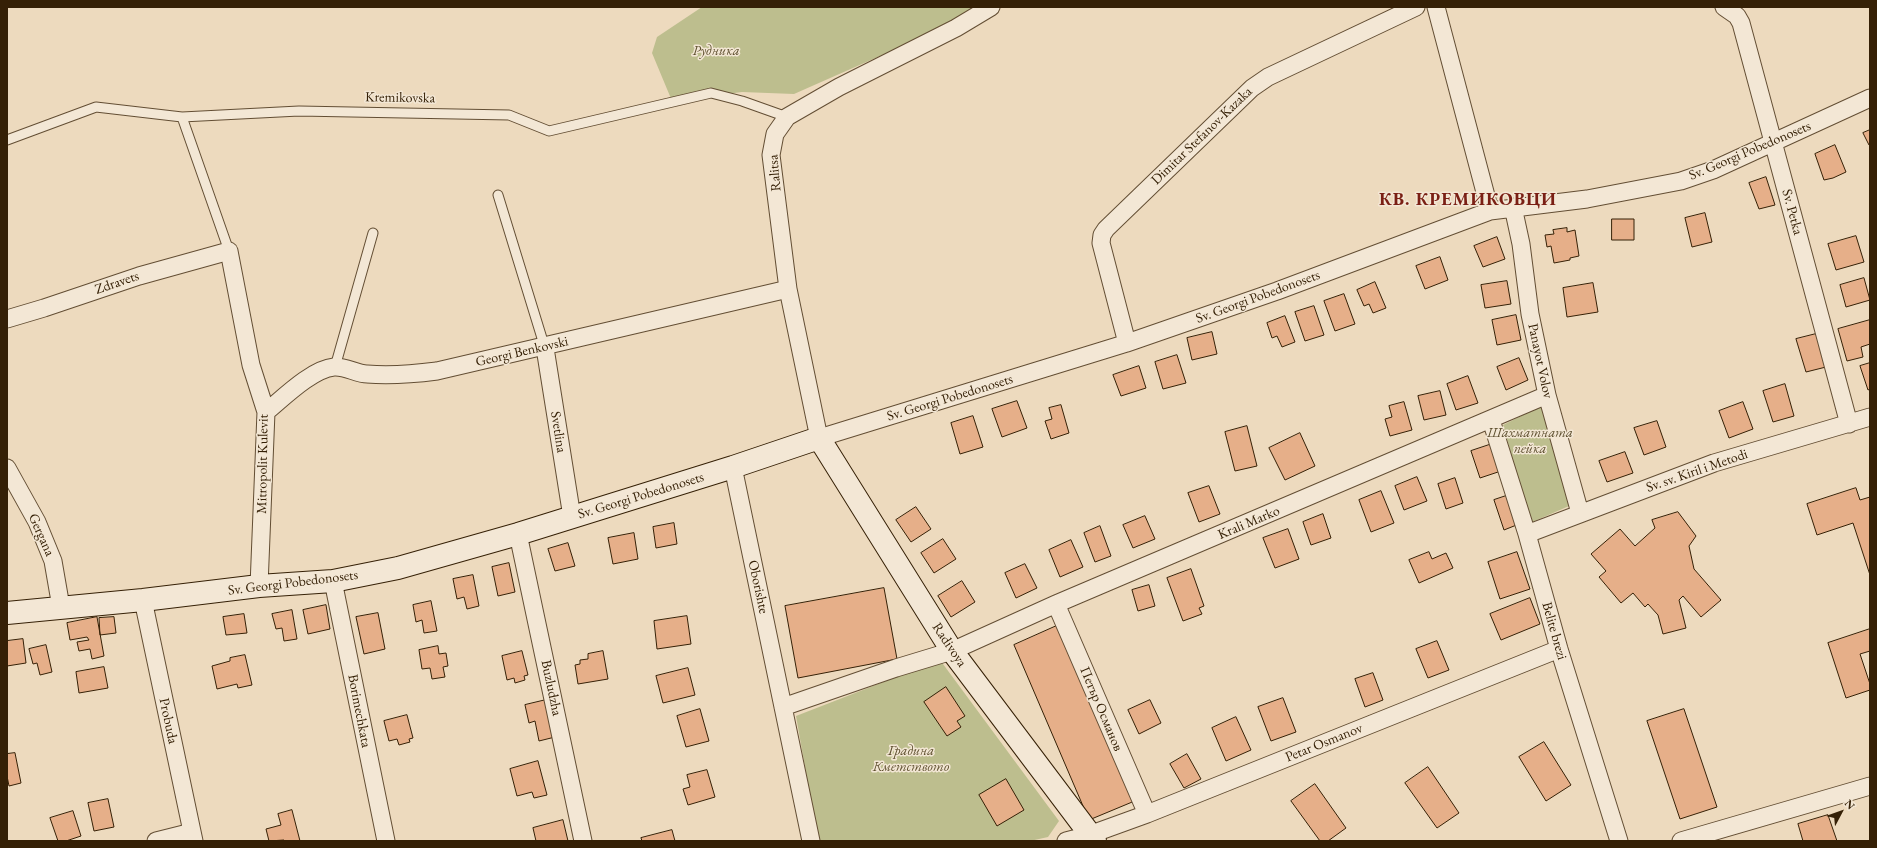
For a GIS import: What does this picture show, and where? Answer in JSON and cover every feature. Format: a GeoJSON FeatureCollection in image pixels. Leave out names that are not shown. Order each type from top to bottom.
{"type":"FeatureCollection","features":[{"type":"Feature","properties":{"kind":"street","name":"Ralitsa"},"geometry":{"type":"LineString","coordinates":[[819,438],[788,289],[771,155],[775,134],[787,117],[840,87],[956,28],[992,7]]}},
{"type":"Feature","properties":{"kind":"street","name":"Dimitar Stefanov-Kazaka"},"geometry":{"type":"LineString","coordinates":[[1127,343],[1101,243],[1102,235],[1106,229],[1252,88],[1268,77],[1416,7]]}},
{"type":"Feature","properties":{"kind":"street"},"geometry":{"type":"LineString","coordinates":[[1436,7],[1490,211]]}},
{"type":"Feature","properties":{"kind":"street","name":"Sv. Petka"},"geometry":{"type":"LineString","coordinates":[[1724,7],[1737,16],[1741,23],[1849,424]]}},
{"type":"Feature","properties":{"kind":"street","name":"Sv. Georgi Pobedonosets"},"geometry":{"type":"LineString","coordinates":[[7,613],[143,600],[259,586],[333,581],[398,568],[518,534],[733,467],[819,438],[1127,343],[1277,291],[1490,211],[1587,199],[1681,181],[1713,170],[1870,98]]}},
{"type":"Feature","properties":{"kind":"street","name":"Panayot Volov"},"geometry":{"type":"LineString","coordinates":[[1513,207],[1521,244],[1530,314],[1547,395],[1580,513]]}},
{"type":"Feature","properties":{"kind":"street","name":"Zdravets"},"geometry":{"type":"LineString","coordinates":[[7,319],[139,276],[229,251]]}},
{"type":"Feature","properties":{"kind":"street","name":"Mitropolit Kulevit"},"geometry":{"type":"LineString","coordinates":[[229,251],[251,365],[266,412],[259,586]]}},
{"type":"Feature","properties":{"kind":"street","name":"Georgi Benkovski"},"geometry":{"type":"LineString","coordinates":[[335,367],[365,374],[401,376],[437,372],[545,348],[788,289]]}},
{"type":"Feature","properties":{"kind":"street","name":"Svetlina"},"geometry":{"type":"LineString","coordinates":[[545,348],[572,517]]}},
{"type":"Feature","properties":{"kind":"street"},"geometry":{"type":"LineString","coordinates":[[266,412],[299,385],[319,372],[335,367]]}},
{"type":"Feature","properties":{"kind":"street","name":"Krali Marko"},"geometry":{"type":"LineString","coordinates":[[952,651],[1056,604],[1547,395]]}},
{"type":"Feature","properties":{"kind":"street","name":"Sv. sv. Kiril i Metodi"},"geometry":{"type":"LineString","coordinates":[[1527,534],[1714,463],[1870,417]]}},
{"type":"Feature","properties":{"kind":"street","name":"Belite brezi"},"geometry":{"type":"LineString","coordinates":[[1491,420],[1527,534],[1559,648],[1619,841]]}},
{"type":"Feature","properties":{"kind":"street","name":"Radivoya"},"geometry":{"type":"LineString","coordinates":[[819,438],[952,651],[1092,838]]}},
{"type":"Feature","properties":{"kind":"street","name":"Oborishte"},"geometry":{"type":"LineString","coordinates":[[733,467],[811,841]]}},
{"type":"Feature","properties":{"kind":"street","name":"Gergana"},"geometry":{"type":"LineString","coordinates":[[7,468],[37,522],[53,561],[61,607]]}},
{"type":"Feature","properties":{"kind":"street","name":"Buzludzha"},"geometry":{"type":"LineString","coordinates":[[518,534],[583,841]]}},
{"type":"Feature","properties":{"kind":"street","name":"Borimechkata"},"geometry":{"type":"LineString","coordinates":[[333,581],[386,841]]}},
{"type":"Feature","properties":{"kind":"street","name":"Probuda"},"geometry":{"type":"LineString","coordinates":[[143,600],[193,836]]}},
{"type":"Feature","properties":{"kind":"street","name":"Петър Османов"},"geometry":{"type":"LineString","coordinates":[[1056,604],[1146,814]]}},
{"type":"Feature","properties":{"kind":"street","name":"Petar Osmanov"},"geometry":{"type":"LineString","coordinates":[[1066,841],[1092,838],[1146,814],[1559,648]]}},
{"type":"Feature","properties":{"kind":"street"},"geometry":{"type":"LineString","coordinates":[[783,707],[896,668],[952,651]]}},
{"type":"Feature","properties":{"kind":"street"},"geometry":{"type":"LineString","coordinates":[[1681,841],[1870,786]]}},
{"type":"Feature","properties":{"kind":"street"},"geometry":{"type":"LineString","coordinates":[[156,841],[193,836]]}},
{"type":"Feature","properties":{"kind":"lane","name":"Kremikovska"},"geometry":{"type":"LineString","coordinates":[[7,140],[96,107],[182,117],[299,111],[509,115],[550,131],[711,93],[742,100],[787,117]]}},
{"type":"Feature","properties":{"kind":"lane"},"geometry":{"type":"LineString","coordinates":[[182,117],[229,251]]}},
{"type":"Feature","properties":{"kind":"lane"},"geometry":{"type":"LineString","coordinates":[[498,195],[545,348]]}},
{"type":"Feature","properties":{"kind":"lane"},"geometry":{"type":"LineString","coordinates":[[335,367],[373,233]]}},
{"type":"Feature","properties":{"kind":"green space","name":"Рудника"},"geometry":{"type":"Polygon","coordinates":[[[702,7],[974,7],[923,37],[794,94],[742,92],[672,101],[652,53],[657,37],[702,7]]]}},
{"type":"Feature","properties":{"kind":"green space","name":"Шахматната пейка"},"geometry":{"type":"Polygon","coordinates":[[[1543,405],[1569,506],[1530,523],[1503,425],[1543,405]]]}},
{"type":"Feature","properties":{"kind":"green space","name":"Градина Кметството"},"geometry":{"type":"Polygon","coordinates":[[[940,660],[1059,821],[1048,837],[1030,841],[818,841],[796,716],[940,660]]]}},
{"type":"Feature","properties":{"kind":"building"},"geometry":{"type":"Polygon","coordinates":[[[1870,130],[1870,144],[1869,145],[1863,133],[1870,130]]]}},
{"type":"Feature","properties":{"kind":"building"},"geometry":{"type":"Polygon","coordinates":[[[1835,145],[1846,172],[1824,180],[1815,154],[1835,145]]]}},
{"type":"Feature","properties":{"kind":"building"},"geometry":{"type":"Polygon","coordinates":[[[1766,177],[1775,205],[1759,209],[1749,183],[1766,177]]]}},
{"type":"Feature","properties":{"kind":"building"},"geometry":{"type":"Polygon","coordinates":[[[1705,213],[1712,242],[1692,247],[1685,218],[1705,213]]]}},
{"type":"Feature","properties":{"kind":"building"},"geometry":{"type":"Polygon","coordinates":[[[1612,219],[1634,219],[1634,240],[1612,240],[1612,219]]]}},
{"type":"Feature","properties":{"kind":"building"},"geometry":{"type":"Polygon","coordinates":[[[1567,228],[1567,232],[1575,230],[1579,256],[1570,258],[1570,260],[1554,263],[1551,246],[1547,247],[1545,235],[1554,234],[1553,230],[1567,228]]]}},
{"type":"Feature","properties":{"kind":"building"},"geometry":{"type":"Polygon","coordinates":[[[1856,236],[1864,262],[1836,270],[1828,244],[1856,236]]]}},
{"type":"Feature","properties":{"kind":"building"},"geometry":{"type":"Polygon","coordinates":[[[1497,237],[1505,259],[1483,267],[1474,246],[1497,237]]]}},
{"type":"Feature","properties":{"kind":"building"},"geometry":{"type":"Polygon","coordinates":[[[1440,257],[1448,280],[1425,289],[1416,266],[1440,257]]]}},
{"type":"Feature","properties":{"kind":"building"},"geometry":{"type":"Polygon","coordinates":[[[1864,278],[1870,300],[1846,307],[1840,285],[1864,278]]]}},
{"type":"Feature","properties":{"kind":"building"},"geometry":{"type":"Polygon","coordinates":[[[1507,281],[1511,304],[1485,308],[1481,285],[1507,281]]]}},
{"type":"Feature","properties":{"kind":"building"},"geometry":{"type":"Polygon","coordinates":[[[1375,282],[1386,308],[1373,313],[1369,304],[1364,306],[1357,290],[1375,282]]]}},
{"type":"Feature","properties":{"kind":"building"},"geometry":{"type":"Polygon","coordinates":[[[1593,283],[1598,312],[1567,317],[1563,288],[1593,283]]]}},
{"type":"Feature","properties":{"kind":"building"},"geometry":{"type":"Polygon","coordinates":[[[1344,294],[1355,324],[1335,331],[1324,301],[1344,294]]]}},
{"type":"Feature","properties":{"kind":"building"},"geometry":{"type":"Polygon","coordinates":[[[1314,306],[1324,335],[1305,341],[1295,312],[1314,306]]]}},
{"type":"Feature","properties":{"kind":"building"},"geometry":{"type":"Polygon","coordinates":[[[1516,315],[1521,340],[1497,345],[1492,320],[1516,315]]]}},
{"type":"Feature","properties":{"kind":"building"},"geometry":{"type":"Polygon","coordinates":[[[1285,316],[1295,342],[1282,347],[1277,336],[1272,338],[1267,323],[1285,316]]]}},
{"type":"Feature","properties":{"kind":"building"},"geometry":{"type":"Polygon","coordinates":[[[1870,320],[1870,344],[1861,347],[1863,357],[1847,361],[1838,329],[1870,320]]]}},
{"type":"Feature","properties":{"kind":"building"},"geometry":{"type":"Polygon","coordinates":[[[1212,332],[1217,354],[1192,360],[1187,338],[1212,332]]]}},
{"type":"Feature","properties":{"kind":"building"},"geometry":{"type":"Polygon","coordinates":[[[1816,334],[1826,367],[1806,372],[1796,339],[1816,334]]]}},
{"type":"Feature","properties":{"kind":"building"},"geometry":{"type":"Polygon","coordinates":[[[1177,355],[1186,383],[1163,389],[1155,362],[1177,355]]]}},
{"type":"Feature","properties":{"kind":"building"},"geometry":{"type":"Polygon","coordinates":[[[1519,358],[1528,380],[1506,390],[1497,367],[1519,358]]]}},
{"type":"Feature","properties":{"kind":"building"},"geometry":{"type":"Polygon","coordinates":[[[1870,363],[1870,389],[1868,390],[1860,366],[1870,363]]]}},
{"type":"Feature","properties":{"kind":"building"},"geometry":{"type":"Polygon","coordinates":[[[1139,366],[1146,388],[1121,396],[1113,375],[1139,366]]]}},
{"type":"Feature","properties":{"kind":"building"},"geometry":{"type":"Polygon","coordinates":[[[1468,376],[1478,403],[1456,410],[1447,384],[1468,376]]]}},
{"type":"Feature","properties":{"kind":"building"},"geometry":{"type":"Polygon","coordinates":[[[1785,384],[1794,416],[1773,422],[1763,391],[1785,384]]]}},
{"type":"Feature","properties":{"kind":"building"},"geometry":{"type":"Polygon","coordinates":[[[1440,391],[1446,415],[1424,420],[1418,396],[1440,391]]]}},
{"type":"Feature","properties":{"kind":"building"},"geometry":{"type":"Polygon","coordinates":[[[1017,401],[1027,428],[1002,437],[992,409],[1017,401]]]}},
{"type":"Feature","properties":{"kind":"building"},"geometry":{"type":"Polygon","coordinates":[[[1404,402],[1412,430],[1390,436],[1385,419],[1392,417],[1389,406],[1404,402]]]}},
{"type":"Feature","properties":{"kind":"building"},"geometry":{"type":"Polygon","coordinates":[[[1743,402],[1753,429],[1729,438],[1719,411],[1743,402]]]}},
{"type":"Feature","properties":{"kind":"building"},"geometry":{"type":"Polygon","coordinates":[[[1061,405],[1069,433],[1051,439],[1045,421],[1052,419],[1049,408],[1061,405]]]}},
{"type":"Feature","properties":{"kind":"building"},"geometry":{"type":"Polygon","coordinates":[[[973,416],[983,447],[960,454],[951,423],[973,416]]]}},
{"type":"Feature","properties":{"kind":"building"},"geometry":{"type":"Polygon","coordinates":[[[1657,421],[1666,447],[1644,455],[1634,428],[1657,421]]]}},
{"type":"Feature","properties":{"kind":"building"},"geometry":{"type":"Polygon","coordinates":[[[1247,426],[1257,466],[1235,471],[1225,432],[1247,426]]]}},
{"type":"Feature","properties":{"kind":"building"},"geometry":{"type":"Polygon","coordinates":[[[1300,433],[1315,466],[1285,480],[1269,448],[1300,433]]]}},
{"type":"Feature","properties":{"kind":"building"},"geometry":{"type":"Polygon","coordinates":[[[1495,443],[1504,470],[1480,478],[1471,451],[1495,443]]]}},
{"type":"Feature","properties":{"kind":"building"},"geometry":{"type":"Polygon","coordinates":[[[1625,452],[1633,473],[1607,482],[1599,461],[1625,452]]]}},
{"type":"Feature","properties":{"kind":"building"},"geometry":{"type":"Polygon","coordinates":[[[1417,477],[1427,501],[1404,510],[1395,486],[1417,477]]]}},
{"type":"Feature","properties":{"kind":"building"},"geometry":{"type":"Polygon","coordinates":[[[1455,478],[1463,503],[1446,509],[1438,484],[1455,478]]]}},
{"type":"Feature","properties":{"kind":"building"},"geometry":{"type":"Polygon","coordinates":[[[1209,486],[1220,514],[1199,522],[1188,493],[1209,486]]]}},
{"type":"Feature","properties":{"kind":"building"},"geometry":{"type":"Polygon","coordinates":[[[1856,488],[1860,500],[1870,497],[1870,575],[1853,523],[1817,535],[1807,504],[1856,488]]]}},
{"type":"Feature","properties":{"kind":"building"},"geometry":{"type":"Polygon","coordinates":[[[1381,491],[1394,523],[1371,532],[1359,500],[1381,491]]]}},
{"type":"Feature","properties":{"kind":"building"},"geometry":{"type":"Polygon","coordinates":[[[1509,495],[1519,524],[1504,530],[1494,500],[1509,495]]]}},
{"type":"Feature","properties":{"kind":"building"},"geometry":{"type":"Polygon","coordinates":[[[916,507],[931,529],[911,542],[896,520],[916,507]]]}},
{"type":"Feature","properties":{"kind":"building"},"geometry":{"type":"Polygon","coordinates":[[[1678,512],[1696,536],[1689,546],[1694,569],[1721,600],[1701,617],[1683,596],[1679,600],[1686,628],[1663,634],[1658,615],[1648,604],[1645,607],[1633,593],[1621,603],[1599,577],[1606,571],[1591,554],[1620,529],[1635,546],[1655,528],[1652,520],[1678,512]]]}},
{"type":"Feature","properties":{"kind":"building"},"geometry":{"type":"Polygon","coordinates":[[[1323,514],[1331,538],[1311,545],[1303,522],[1323,514]]]}},
{"type":"Feature","properties":{"kind":"building"},"geometry":{"type":"Polygon","coordinates":[[[1145,516],[1155,539],[1133,548],[1123,525],[1145,516]]]}},
{"type":"Feature","properties":{"kind":"building"},"geometry":{"type":"Polygon","coordinates":[[[674,523],[677,544],[656,548],[653,527],[674,523]]]}},
{"type":"Feature","properties":{"kind":"building"},"geometry":{"type":"Polygon","coordinates":[[[1100,526],[1111,556],[1095,562],[1084,533],[1100,526]]]}},
{"type":"Feature","properties":{"kind":"building"},"geometry":{"type":"Polygon","coordinates":[[[1288,529],[1299,559],[1275,568],[1263,538],[1288,529]]]}},
{"type":"Feature","properties":{"kind":"building"},"geometry":{"type":"Polygon","coordinates":[[[634,533],[638,559],[613,564],[608,538],[634,533]]]}},
{"type":"Feature","properties":{"kind":"building"},"geometry":{"type":"Polygon","coordinates":[[[943,539],[956,559],[934,573],[921,553],[943,539]]]}},
{"type":"Feature","properties":{"kind":"building"},"geometry":{"type":"Polygon","coordinates":[[[1071,540],[1083,567],[1060,577],[1049,550],[1071,540]]]}},
{"type":"Feature","properties":{"kind":"building"},"geometry":{"type":"Polygon","coordinates":[[[568,543],[575,566],[555,571],[548,549],[568,543]]]}},
{"type":"Feature","properties":{"kind":"building"},"geometry":{"type":"Polygon","coordinates":[[[1429,552],[1432,559],[1446,553],[1453,568],[1419,583],[1409,560],[1429,552]]]}},
{"type":"Feature","properties":{"kind":"building"},"geometry":{"type":"Polygon","coordinates":[[[1517,552],[1530,589],[1500,599],[1488,562],[1517,552]]]}},
{"type":"Feature","properties":{"kind":"building"},"geometry":{"type":"Polygon","coordinates":[[[509,563],[515,592],[498,596],[492,567],[509,563]]]}},
{"type":"Feature","properties":{"kind":"building"},"geometry":{"type":"Polygon","coordinates":[[[1025,564],[1037,588],[1016,598],[1005,573],[1025,564]]]}},
{"type":"Feature","properties":{"kind":"building"},"geometry":{"type":"Polygon","coordinates":[[[1191,569],[1204,606],[1199,608],[1202,614],[1183,621],[1167,578],[1191,569]]]}},
{"type":"Feature","properties":{"kind":"building"},"geometry":{"type":"Polygon","coordinates":[[[473,575],[479,606],[467,609],[464,597],[457,599],[453,579],[473,575]]]}},
{"type":"Feature","properties":{"kind":"building"},"geometry":{"type":"Polygon","coordinates":[[[962,581],[975,602],[951,617],[938,596],[962,581]]]}},
{"type":"Feature","properties":{"kind":"building"},"geometry":{"type":"Polygon","coordinates":[[[1149,585],[1155,606],[1138,611],[1132,590],[1149,585]]]}},
{"type":"Feature","properties":{"kind":"building"},"geometry":{"type":"Polygon","coordinates":[[[884,588],[897,659],[798,678],[785,606],[884,588]]]}},
{"type":"Feature","properties":{"kind":"building"},"geometry":{"type":"Polygon","coordinates":[[[1530,598],[1540,624],[1501,640],[1490,614],[1530,598]]]}},
{"type":"Feature","properties":{"kind":"building"},"geometry":{"type":"Polygon","coordinates":[[[431,601],[437,631],[424,633],[422,620],[416,622],[413,605],[431,601]]]}},
{"type":"Feature","properties":{"kind":"building"},"geometry":{"type":"Polygon","coordinates":[[[326,605],[330,629],[308,634],[303,610],[326,605]]]}},
{"type":"Feature","properties":{"kind":"building"},"geometry":{"type":"Polygon","coordinates":[[[292,610],[297,639],[284,641],[282,628],[276,629],[272,614],[292,610]]]}},
{"type":"Feature","properties":{"kind":"building"},"geometry":{"type":"Polygon","coordinates":[[[378,613],[385,649],[364,654],[356,617],[378,613]]]}},
{"type":"Feature","properties":{"kind":"building"},"geometry":{"type":"Polygon","coordinates":[[[244,614],[247,633],[226,635],[223,617],[244,614]]]}},
{"type":"Feature","properties":{"kind":"building"},"geometry":{"type":"Polygon","coordinates":[[[687,616],[691,644],[657,649],[654,621],[687,616]]]}},
{"type":"Feature","properties":{"kind":"building"},"geometry":{"type":"Polygon","coordinates":[[[97,617],[104,656],[92,659],[90,649],[79,651],[77,642],[89,640],[87,637],[70,640],[67,623],[97,617]]]}},
{"type":"Feature","properties":{"kind":"building"},"geometry":{"type":"Polygon","coordinates":[[[114,617],[116,633],[100,635],[99,618],[114,617]]]}},
{"type":"Feature","properties":{"kind":"building"},"geometry":{"type":"Polygon","coordinates":[[[1061,624],[1137,800],[1089,820],[1014,645],[1061,624]]]}},
{"type":"Feature","properties":{"kind":"building"},"geometry":{"type":"Polygon","coordinates":[[[1870,629],[1870,651],[1860,654],[1870,684],[1870,690],[1846,698],[1828,643],[1870,629]]]}},
{"type":"Feature","properties":{"kind":"building"},"geometry":{"type":"Polygon","coordinates":[[[23,639],[26,663],[7,666],[7,641],[23,639]]]}},
{"type":"Feature","properties":{"kind":"building"},"geometry":{"type":"Polygon","coordinates":[[[1437,641],[1449,670],[1428,678],[1416,649],[1437,641]]]}},
{"type":"Feature","properties":{"kind":"building"},"geometry":{"type":"Polygon","coordinates":[[[46,645],[52,672],[40,675],[37,663],[33,664],[29,649],[46,645]]]}},
{"type":"Feature","properties":{"kind":"building"},"geometry":{"type":"Polygon","coordinates":[[[438,646],[439,654],[446,653],[448,666],[443,667],[445,677],[432,679],[430,668],[422,669],[419,650],[438,646]]]}},
{"type":"Feature","properties":{"kind":"building"},"geometry":{"type":"Polygon","coordinates":[[[522,651],[528,675],[524,676],[525,680],[515,683],[514,678],[507,680],[502,656],[522,651]]]}},
{"type":"Feature","properties":{"kind":"building"},"geometry":{"type":"Polygon","coordinates":[[[603,651],[608,679],[578,684],[575,665],[580,664],[580,660],[588,659],[588,654],[603,651]]]}},
{"type":"Feature","properties":{"kind":"building"},"geometry":{"type":"Polygon","coordinates":[[[245,655],[252,685],[238,688],[237,684],[217,689],[212,666],[230,661],[230,658],[245,655]]]}},
{"type":"Feature","properties":{"kind":"building"},"geometry":{"type":"Polygon","coordinates":[[[104,667],[108,688],[79,693],[76,672],[104,667]]]}},
{"type":"Feature","properties":{"kind":"building"},"geometry":{"type":"Polygon","coordinates":[[[688,668],[695,695],[663,703],[656,676],[688,668]]]}},
{"type":"Feature","properties":{"kind":"building"},"geometry":{"type":"Polygon","coordinates":[[[1373,673],[1383,700],[1365,707],[1355,679],[1373,673]]]}},
{"type":"Feature","properties":{"kind":"building"},"geometry":{"type":"Polygon","coordinates":[[[946,687],[965,716],[957,721],[961,727],[947,736],[924,702],[946,687]]]}},
{"type":"Feature","properties":{"kind":"building"},"geometry":{"type":"Polygon","coordinates":[[[1283,698],[1296,732],[1271,741],[1258,707],[1283,698]]]}},
{"type":"Feature","properties":{"kind":"building"},"geometry":{"type":"Polygon","coordinates":[[[546,700],[555,737],[539,741],[535,721],[529,723],[525,705],[546,700]]]}},
{"type":"Feature","properties":{"kind":"building"},"geometry":{"type":"Polygon","coordinates":[[[1150,700],[1161,723],[1139,734],[1128,710],[1150,700]]]}},
{"type":"Feature","properties":{"kind":"building"},"geometry":{"type":"Polygon","coordinates":[[[700,709],[709,741],[686,747],[677,716],[700,709]]]}},
{"type":"Feature","properties":{"kind":"building"},"geometry":{"type":"Polygon","coordinates":[[[1684,709],[1717,807],[1680,819],[1647,721],[1684,709]]]}},
{"type":"Feature","properties":{"kind":"building"},"geometry":{"type":"Polygon","coordinates":[[[407,715],[413,738],[409,739],[410,742],[399,745],[397,739],[389,741],[384,721],[407,715]]]}},
{"type":"Feature","properties":{"kind":"building"},"geometry":{"type":"Polygon","coordinates":[[[1236,717],[1251,750],[1226,761],[1212,728],[1236,717]]]}},
{"type":"Feature","properties":{"kind":"building"},"geometry":{"type":"Polygon","coordinates":[[[1544,742],[1571,785],[1546,801],[1519,757],[1544,742]]]}},
{"type":"Feature","properties":{"kind":"building"},"geometry":{"type":"Polygon","coordinates":[[[15,753],[21,783],[9,786],[7,776],[7,754],[15,753]]]}},
{"type":"Feature","properties":{"kind":"building"},"geometry":{"type":"Polygon","coordinates":[[[1187,754],[1201,779],[1184,788],[1170,764],[1187,754]]]}},
{"type":"Feature","properties":{"kind":"building"},"geometry":{"type":"Polygon","coordinates":[[[538,761],[547,795],[534,798],[532,792],[517,796],[510,769],[538,761]]]}},
{"type":"Feature","properties":{"kind":"building"},"geometry":{"type":"Polygon","coordinates":[[[1428,767],[1459,813],[1437,828],[1405,783],[1428,767]]]}},
{"type":"Feature","properties":{"kind":"building"},"geometry":{"type":"Polygon","coordinates":[[[707,770],[715,797],[688,805],[683,789],[690,787],[687,775],[707,770]]]}},
{"type":"Feature","properties":{"kind":"building"},"geometry":{"type":"Polygon","coordinates":[[[1006,779],[1024,810],[997,826],[979,795],[1006,779]]]}},
{"type":"Feature","properties":{"kind":"building"},"geometry":{"type":"Polygon","coordinates":[[[1315,784],[1346,828],[1328,841],[1320,841],[1291,801],[1315,784]]]}},
{"type":"Feature","properties":{"kind":"building"},"geometry":{"type":"Polygon","coordinates":[[[108,799],[114,827],[94,831],[88,803],[108,799]]]}},
{"type":"Feature","properties":{"kind":"building"},"geometry":{"type":"Polygon","coordinates":[[[292,810],[300,841],[269,841],[266,829],[281,825],[278,814],[292,810]]]}},
{"type":"Feature","properties":{"kind":"building"},"geometry":{"type":"Polygon","coordinates":[[[73,811],[81,836],[66,841],[58,841],[50,818],[73,811]]]}},
{"type":"Feature","properties":{"kind":"building"},"geometry":{"type":"Polygon","coordinates":[[[1828,815],[1837,841],[1803,841],[1798,824],[1828,815]]]}},
{"type":"Feature","properties":{"kind":"building"},"geometry":{"type":"Polygon","coordinates":[[[563,820],[568,841],[536,841],[533,828],[563,820]]]}},
{"type":"Feature","properties":{"kind":"building"},"geometry":{"type":"Polygon","coordinates":[[[672,830],[675,841],[642,841],[641,838],[672,830]]]}},
{"type":"Feature","properties":{"kind":"district","name":"КВ. КРЕМИКОВЦИ"},"geometry":{"type":"Point","coordinates":[1468,200]}}]}
